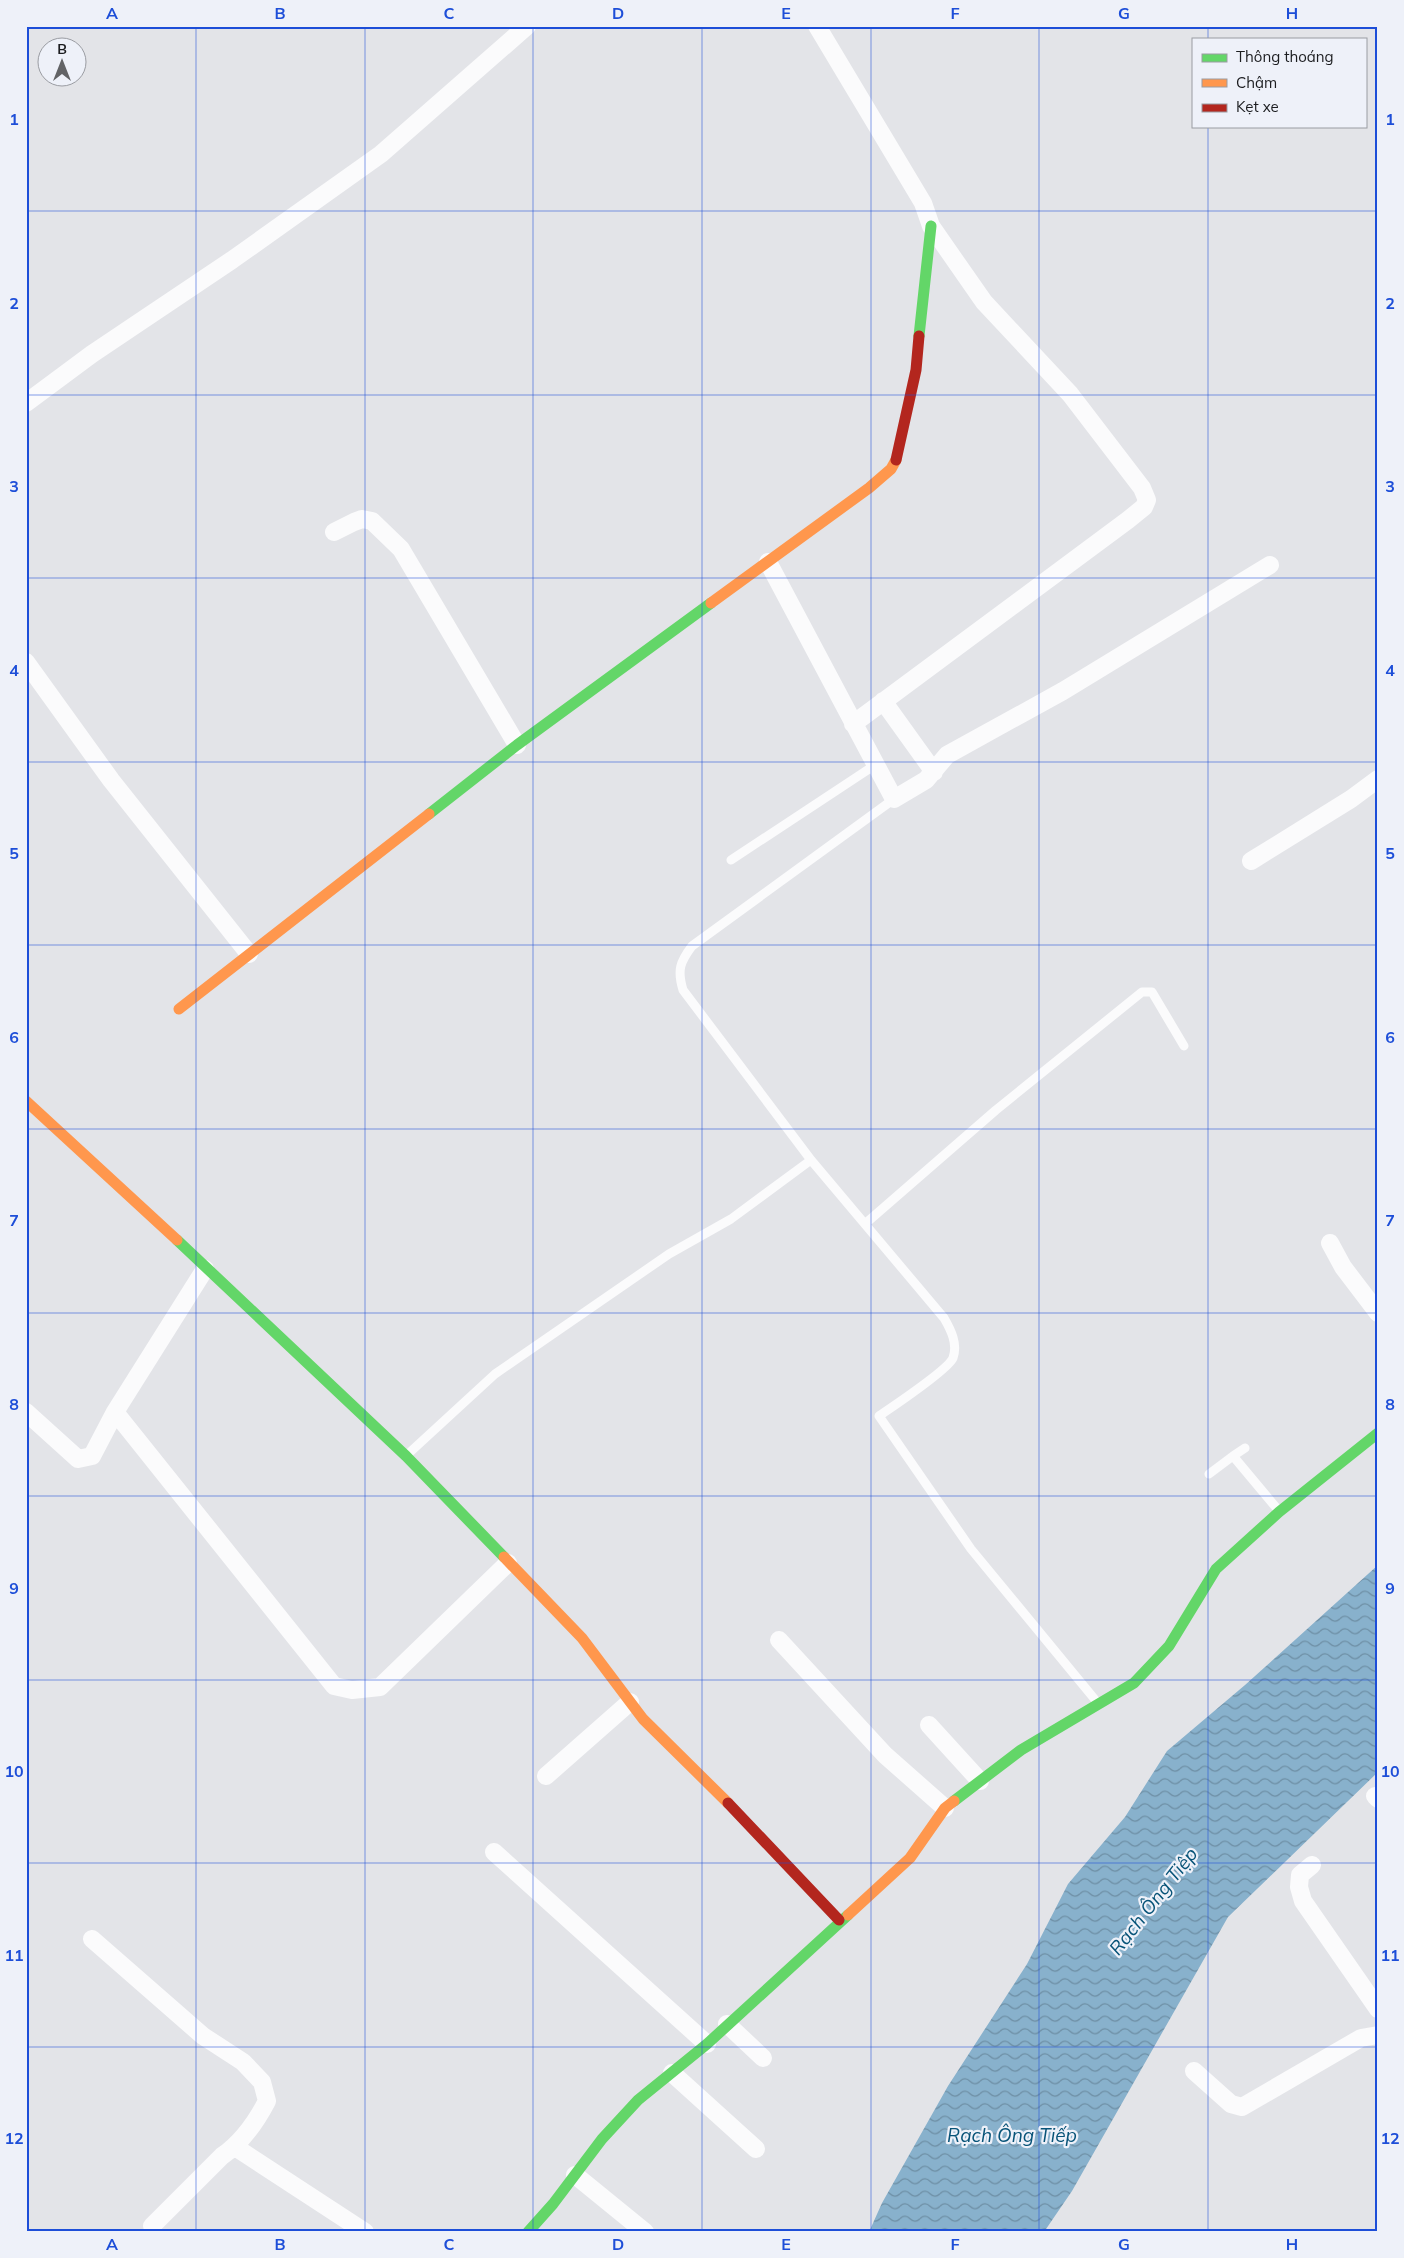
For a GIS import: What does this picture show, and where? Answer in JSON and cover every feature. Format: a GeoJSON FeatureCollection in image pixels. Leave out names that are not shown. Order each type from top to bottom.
{"type":"FeatureCollection","features":[{"type":"Feature","properties":{"kind":"street"},"geometry":{"type":"LineString","coordinates":[[26,403],[92,354],[232,260],[381,154],[527,26]]}},
{"type":"Feature","properties":{"kind":"street"},"geometry":{"type":"LineString","coordinates":[[817,26],[923,203],[931,226],[984,302],[1070,394],[1142,488],[1147,500],[1144,508],[853,724]]}},
{"type":"Feature","properties":{"kind":"street"},"geometry":{"type":"LineString","coordinates":[[179,1009],[517,745],[869,488],[890,469],[897,458],[916,370],[931,226]]}},
{"type":"Feature","properties":{"kind":"street"},"geometry":{"type":"LineString","coordinates":[[334,532],[362,519],[372,521],[401,549],[517,745]]}},
{"type":"Feature","properties":{"kind":"street"},"geometry":{"type":"LineString","coordinates":[[768,562],[894,798],[930,776],[947,755],[1071,686],[1270,565]]}},
{"type":"Feature","properties":{"kind":"street"},"geometry":{"type":"LineString","coordinates":[[26,662],[111,780],[249,954]]}},
{"type":"Feature","properties":{"kind":"street"},"geometry":{"type":"LineString","coordinates":[[883,701],[930,776]]}},
{"type":"Feature","properties":{"kind":"street"},"geometry":{"type":"LineString","coordinates":[[1251,861],[1351,799],[1378,779]]}},
{"type":"Feature","properties":{"kind":"street"},"geometry":{"type":"LineString","coordinates":[[26,1101],[205,1269],[256,1313],[406,1456],[582,1638],[643,1719],[752,1827],[839,1920]]}},
{"type":"Feature","properties":{"kind":"street"},"geometry":{"type":"LineString","coordinates":[[1330,1243],[1343,1268],[1378,1314]]}},
{"type":"Feature","properties":{"kind":"street"},"geometry":{"type":"LineString","coordinates":[[26,1412],[78,1459],[86,1459],[92,1456],[114,1412],[205,1269]]}},
{"type":"Feature","properties":{"kind":"street"},"geometry":{"type":"LineString","coordinates":[[114,1412],[334,1686],[352,1690],[380,1687],[508,1563]]}},
{"type":"Feature","properties":{"kind":"street"},"geometry":{"type":"LineString","coordinates":[[528,2232],[602,2140],[638,2100],[707,2044],[839,1920],[910,1858],[945,1808],[1021,1750],[1134,1683],[1169,1646],[1216,1569],[1279,1512],[1378,1433]]}},
{"type":"Feature","properties":{"kind":"street"},"geometry":{"type":"LineString","coordinates":[[779,1640],[885,1755],[945,1808]]}},
{"type":"Feature","properties":{"kind":"street"},"geometry":{"type":"LineString","coordinates":[[546,1776],[630,1702]]}},
{"type":"Feature","properties":{"kind":"street"},"geometry":{"type":"LineString","coordinates":[[929,1725],[980,1781]]}},
{"type":"Feature","properties":{"kind":"street"},"geometry":{"type":"LineString","coordinates":[[494,1852],[707,2044]]}},
{"type":"Feature","properties":{"kind":"street"},"geometry":{"type":"LineString","coordinates":[[1312,1865],[1300,1875],[1299,1887],[1303,1901],[1378,2010]]}},
{"type":"Feature","properties":{"kind":"street"},"geometry":{"type":"LineString","coordinates":[[92,1939],[203,2036],[243,2062],[262,2082],[266,2101],[260,2114],[235,2147],[222,2156],[152,2226]]}},
{"type":"Feature","properties":{"kind":"street"},"geometry":{"type":"LineString","coordinates":[[727,2024],[763,2058]]}},
{"type":"Feature","properties":{"kind":"street"},"geometry":{"type":"LineString","coordinates":[[1194,2071],[1231,2104],[1242,2107],[1361,2038],[1378,2035]]}},
{"type":"Feature","properties":{"kind":"street"},"geometry":{"type":"LineString","coordinates":[[672,2073],[756,2150]]}},
{"type":"Feature","properties":{"kind":"street"},"geometry":{"type":"LineString","coordinates":[[235,2147],[365,2232]]}},
{"type":"Feature","properties":{"kind":"street"},"geometry":{"type":"LineString","coordinates":[[575,2175],[645,2232]]}},
{"type":"Feature","properties":{"kind":"lane"},"geometry":{"type":"LineString","coordinates":[[731,860],[875,765]]}},
{"type":"Feature","properties":{"kind":"lane"},"geometry":{"type":"LineString","coordinates":[[894,798],[692,946],[679,967],[679,976],[683,990],[811,1160],[866,1223],[944,1318],[952,1332],[955,1347],[950,1363],[879,1416],[971,1549],[1099,1704]]}},
{"type":"Feature","properties":{"kind":"lane"},"geometry":{"type":"LineString","coordinates":[[866,1223],[996,1110],[1142,992],[1152,992],[1184,1046]]}},
{"type":"Feature","properties":{"kind":"lane"},"geometry":{"type":"LineString","coordinates":[[406,1456],[495,1374],[669,1254],[730,1219],[811,1160]]}},
{"type":"Feature","properties":{"kind":"lane"},"geometry":{"type":"LineString","coordinates":[[1209,1474],[1245,1448]]}},
{"type":"Feature","properties":{"kind":"lane"},"geometry":{"type":"LineString","coordinates":[[1234,1456],[1279,1512]]}},
{"type":"Feature","properties":{"kind":"water","name":"Rạch Ông Tiếp"},"geometry":{"type":"Polygon","coordinates":[[[1378,1565],[1378,1772],[1228,1917],[1072,2191],[1044,2232],[869,2232],[882,2203],[948,2086],[1027,1964],[1068,1884],[1125,1817],[1167,1751],[1245,1685],[1378,1565]]]}},
{"type":"Feature","properties":{"kind":"traffic: fast"},"geometry":{"type":"LineString","coordinates":[[919,336],[931,226]]}},
{"type":"Feature","properties":{"kind":"traffic: fast"},"geometry":{"type":"LineString","coordinates":[[429,814],[517,745],[711,603]]}},
{"type":"Feature","properties":{"kind":"traffic: fast"},"geometry":{"type":"LineString","coordinates":[[177,1240],[406,1456],[504,1557]]}},
{"type":"Feature","properties":{"kind":"traffic: fast"},"geometry":{"type":"LineString","coordinates":[[954,1801],[1021,1750],[1134,1683],[1169,1646],[1216,1569],[1279,1512],[1378,1433]]}},
{"type":"Feature","properties":{"kind":"traffic: fast"},"geometry":{"type":"LineString","coordinates":[[528,2232],[553,2204],[602,2139],[638,2100],[707,2044],[848,1915]]}},
{"type":"Feature","properties":{"kind":"traffic: slow"},"geometry":{"type":"LineString","coordinates":[[711,603],[869,488],[891,469],[896,460]]}},
{"type":"Feature","properties":{"kind":"traffic: slow"},"geometry":{"type":"LineString","coordinates":[[179,1009],[429,814]]}},
{"type":"Feature","properties":{"kind":"traffic: slow"},"geometry":{"type":"LineString","coordinates":[[26,1101],[177,1240]]}},
{"type":"Feature","properties":{"kind":"traffic: slow"},"geometry":{"type":"LineString","coordinates":[[504,1557],[582,1638],[643,1719],[728,1803]]}},
{"type":"Feature","properties":{"kind":"traffic: slow"},"geometry":{"type":"LineString","coordinates":[[848,1915],[910,1858],[945,1808],[954,1801]]}},
{"type":"Feature","properties":{"kind":"traffic: jam"},"geometry":{"type":"LineString","coordinates":[[896,460],[916,370],[919,336]]}},
{"type":"Feature","properties":{"kind":"traffic: jam"},"geometry":{"type":"LineString","coordinates":[[728,1803],[839,1920]]}},
{"type":"Feature","properties":{"kind":"water label","name":"Rạch Ông Tiệp"},"geometry":{"type":"Point","coordinates":[1153,1901]}}]}
